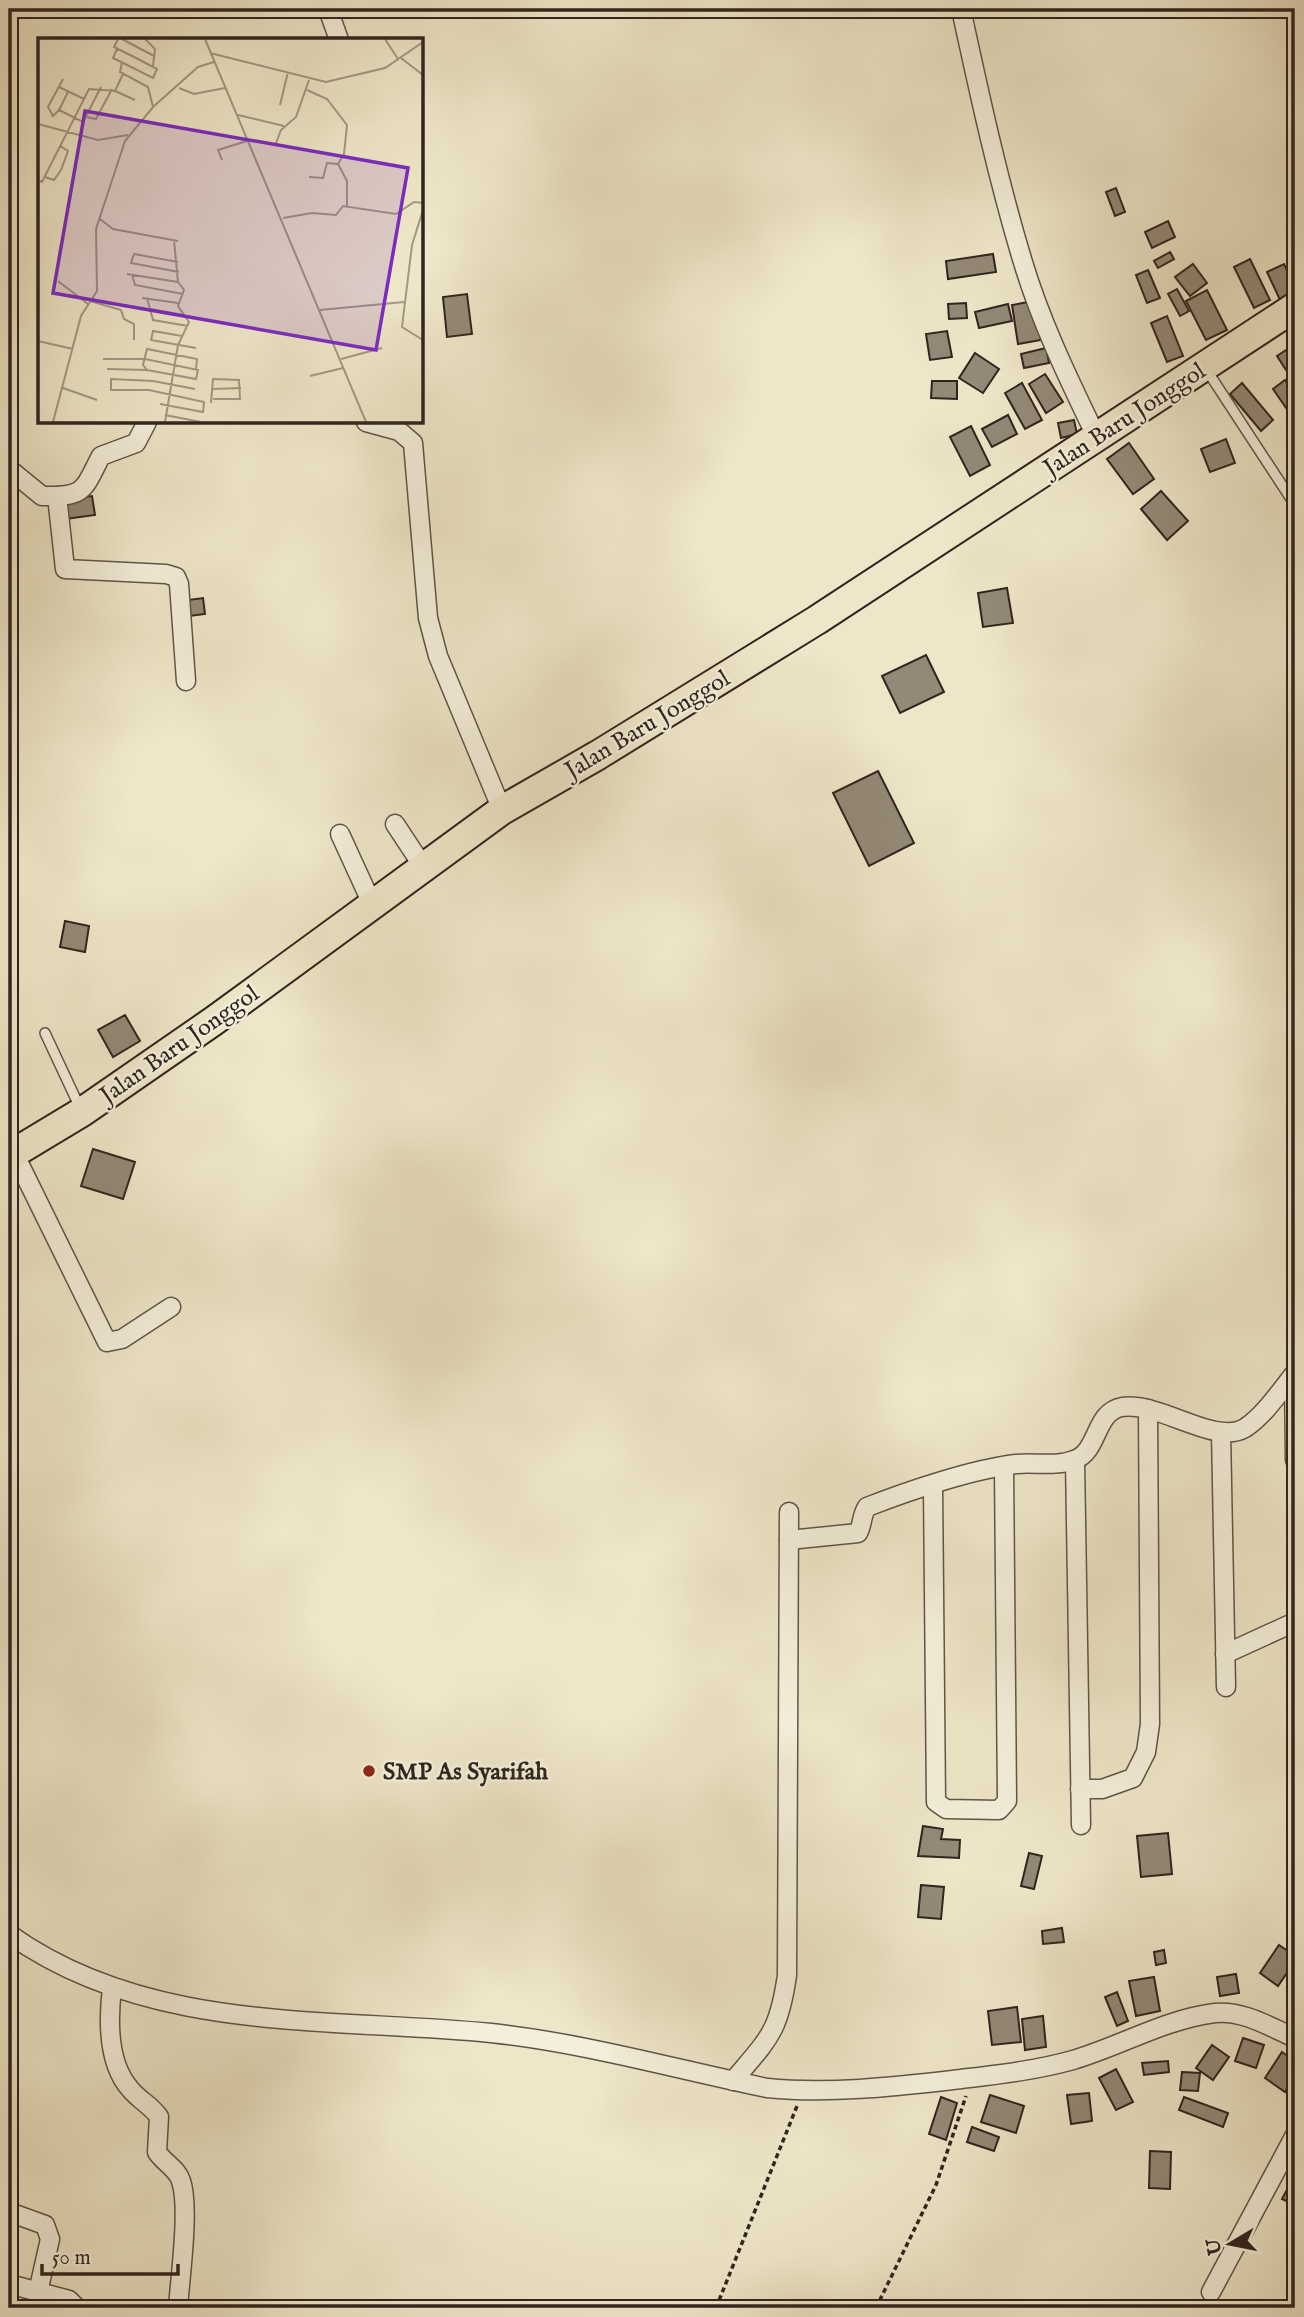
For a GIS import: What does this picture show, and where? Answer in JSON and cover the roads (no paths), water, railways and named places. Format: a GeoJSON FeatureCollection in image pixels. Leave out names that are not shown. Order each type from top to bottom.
{"type":"FeatureCollection","features":[{"type":"Feature","properties":{"kind":"main road","name":"Jalan Baru Jonggol"},"geometry":{"type":"LineString","coordinates":[[11,1155],[82,1112],[373,906],[502,810],[598,755],[817,620],[1295,307]]}},
{"type":"Feature","properties":{"kind":"street"},"geometry":{"type":"LineString","coordinates":[[328,9],[338,38]]}},
{"type":"Feature","properties":{"kind":"street"},"geometry":{"type":"LineString","coordinates":[[961,9],[989,139],[1022,260],[1056,351],[1096,436]]}},
{"type":"Feature","properties":{"kind":"street"},"geometry":{"type":"LineString","coordinates":[[9,469],[42,496],[57,496],[85,488],[101,456],[136,443],[146,424]]}},
{"type":"Feature","properties":{"kind":"street"},"geometry":{"type":"LineString","coordinates":[[374,424],[399,430],[413,443],[428,618],[443,668],[502,810]]}},
{"type":"Feature","properties":{"kind":"street"},"geometry":{"type":"LineString","coordinates":[[57,496],[65,569],[176,578],[179,584],[186,681]]}},
{"type":"Feature","properties":{"kind":"street"},"geometry":{"type":"LineString","coordinates":[[395,824],[424,868]]}},
{"type":"Feature","properties":{"kind":"street"},"geometry":{"type":"LineString","coordinates":[[340,834],[373,906]]}},
{"type":"Feature","properties":{"kind":"street"},"geometry":{"type":"LineString","coordinates":[[11,1155],[107,1342],[122,1339],[171,1307]]}},
{"type":"Feature","properties":{"kind":"street"},"geometry":{"type":"LineString","coordinates":[[789,1540],[858,1533],[867,1507],[933,1486],[1004,1467],[1075,1460],[1091,1446],[1112,1410],[1123,1407],[1148,1409],[1221,1432],[1246,1428],[1294,1374]]}},
{"type":"Feature","properties":{"kind":"street"},"geometry":{"type":"LineString","coordinates":[[1294,1374],[1295,1460]]}},
{"type":"Feature","properties":{"kind":"street"},"geometry":{"type":"LineString","coordinates":[[1080,1789],[1102,1789],[1133,1778],[1146,1752],[1150,1724],[1148,1409]]}},
{"type":"Feature","properties":{"kind":"street"},"geometry":{"type":"LineString","coordinates":[[1221,1432],[1226,1687]]}},
{"type":"Feature","properties":{"kind":"street"},"geometry":{"type":"LineString","coordinates":[[1075,1460],[1081,1825]]}},
{"type":"Feature","properties":{"kind":"street"},"geometry":{"type":"LineString","coordinates":[[933,1486],[936,1802],[946,1809],[999,1811],[1007,1801],[1004,1467]]}},
{"type":"Feature","properties":{"kind":"street"},"geometry":{"type":"LineString","coordinates":[[733,2081],[775,2029],[782,2012],[787,1975],[789,1512]]}},
{"type":"Feature","properties":{"kind":"street"},"geometry":{"type":"LineString","coordinates":[[1225,1654],[1295,1622]]}},
{"type":"Feature","properties":{"kind":"street"},"geometry":{"type":"LineString","coordinates":[[9,1934],[59,1966],[112,1988],[162,2003],[212,2012],[539,2039],[733,2081],[803,2092],[971,2078],[1064,2062],[1171,2024],[1215,2013],[1234,2013],[1295,2038]]}},
{"type":"Feature","properties":{"kind":"street"},"geometry":{"type":"LineString","coordinates":[[112,1988],[109,2026],[115,2058],[128,2087],[159,2117],[157,2151],[175,2170],[182,2183],[178,2308]]}},
{"type":"Feature","properties":{"kind":"street"},"geometry":{"type":"LineString","coordinates":[[1212,2292],[1295,2135]]}},
{"type":"Feature","properties":{"kind":"street"},"geometry":{"type":"LineString","coordinates":[[9,2212],[45,2225],[50,2239],[38,2292]]}},
{"type":"Feature","properties":{"kind":"street"},"geometry":{"type":"LineString","coordinates":[[9,2284],[69,2300],[77,2308]]}},
{"type":"Feature","properties":{"kind":"lane"},"geometry":{"type":"LineString","coordinates":[[1205,367],[1295,505]]}},
{"type":"Feature","properties":{"kind":"lane"},"geometry":{"type":"LineString","coordinates":[[45,1033],[82,1112]]}},
{"type":"Feature","properties":{"kind":"place","name":"SMP As Syarifah"},"geometry":{"type":"Point","coordinates":[369,1771]}}]}
